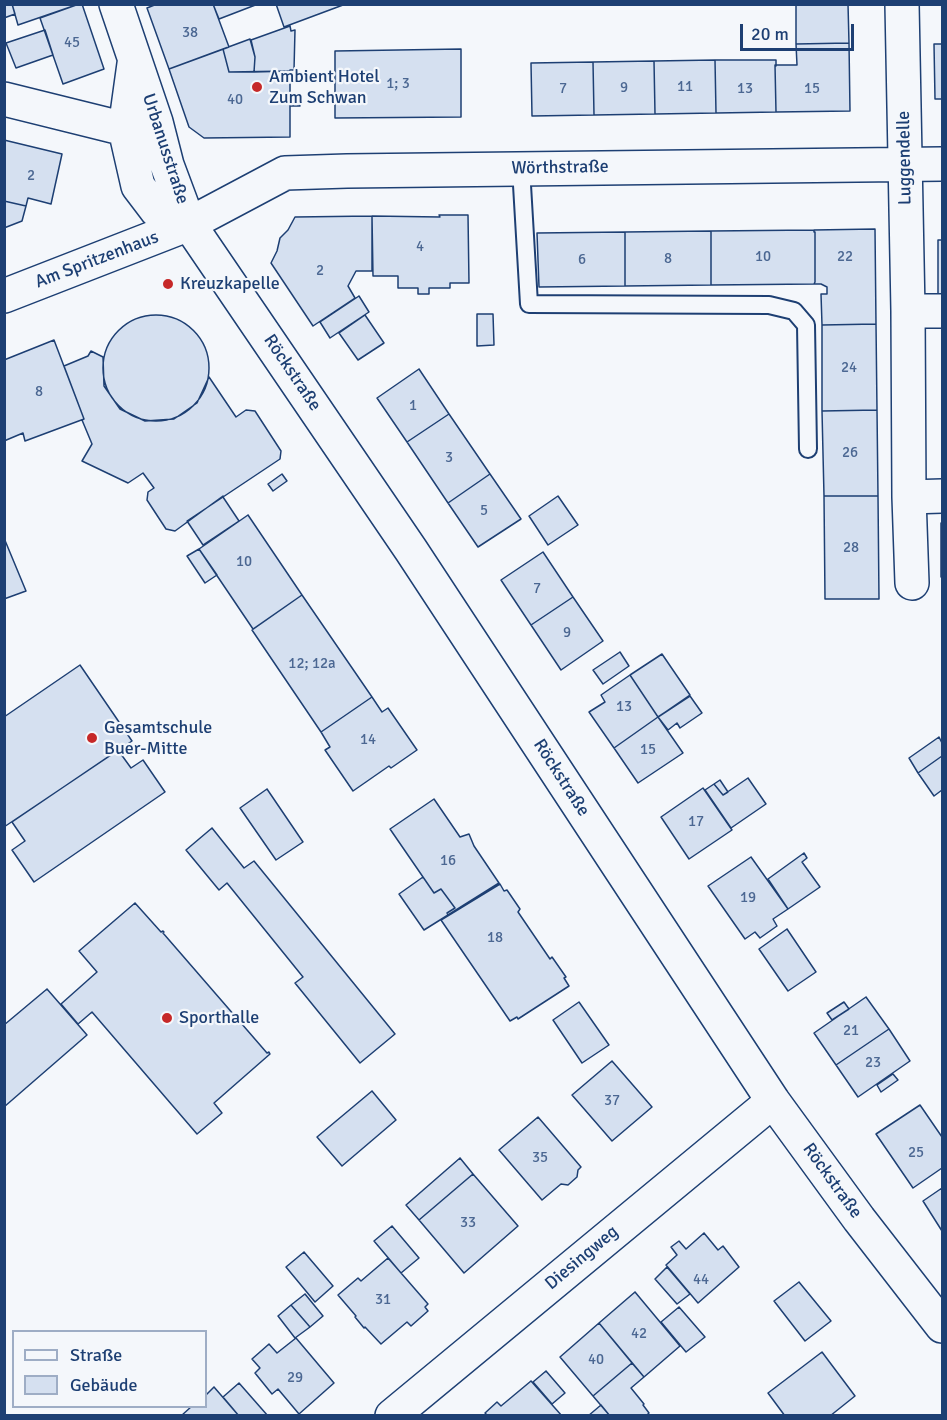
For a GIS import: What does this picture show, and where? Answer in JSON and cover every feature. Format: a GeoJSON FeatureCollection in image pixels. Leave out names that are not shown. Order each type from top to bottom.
{"type":"FeatureCollection","features":[{"type":"Feature","properties":{"kind":"street","name":"Urbanusstraße"},"geometry":{"type":"LineString","coordinates":[[116,4],[135,57],[141,126],[167,165],[189,224]]}},
{"type":"Feature","properties":{"kind":"street","name":"Luggendelle"},"geometry":{"type":"LineString","coordinates":[[902,4],[912,583]]}},
{"type":"Feature","properties":{"kind":"street"},"geometry":{"type":"LineString","coordinates":[[4,99],[141,126]]}},
{"type":"Feature","properties":{"kind":"street","name":"Wörthstraße"},"geometry":{"type":"LineString","coordinates":[[189,224],[285,173],[942,164]]}},
{"type":"Feature","properties":{"kind":"street","name":"Am Spritzenhaus"},"geometry":{"type":"LineString","coordinates":[[4,296],[189,224]]}},
{"type":"Feature","properties":{"kind":"street","name":"Röckstraße"},"geometry":{"type":"LineString","coordinates":[[189,224],[411,550],[772,1101],[942,1326]]}},
{"type":"Feature","properties":{"kind":"street"},"geometry":{"type":"LineString","coordinates":[[908,311],[942,311]]}},
{"type":"Feature","properties":{"kind":"street"},"geometry":{"type":"LineString","coordinates":[[909,497],[942,496]]}},
{"type":"Feature","properties":{"kind":"street","name":"Diesingweg"},"geometry":{"type":"LineString","coordinates":[[392,1416],[772,1101]]}},
{"type":"Feature","properties":{"kind":"lane"},"geometry":{"type":"LineString","coordinates":[[521,168],[529,304],[769,305],[794,311],[806,325],[808,449]]}},
{"type":"Feature","properties":{"kind":"building"},"geometry":{"type":"Polygon","coordinates":[[[4,4],[12,4],[15,14],[4,18],[4,4]]]}},
{"type":"Feature","properties":{"kind":"building"},"geometry":{"type":"Polygon","coordinates":[[[12,4],[79,4],[18,25],[12,4]]]}},
{"type":"Feature","properties":{"kind":"building"},"geometry":{"type":"Polygon","coordinates":[[[82,4],[104,69],[63,84],[40,18],[82,4]]]}},
{"type":"Feature","properties":{"kind":"building"},"geometry":{"type":"Polygon","coordinates":[[[157,4],[213,4],[229,47],[169,69],[147,8],[157,4]]]}},
{"type":"Feature","properties":{"kind":"building"},"geometry":{"type":"Polygon","coordinates":[[[213,4],[258,4],[219,19],[213,4]]]}},
{"type":"Feature","properties":{"kind":"building"},"geometry":{"type":"Polygon","coordinates":[[[276,4],[343,4],[343,5],[284,27],[276,4]]]}},
{"type":"Feature","properties":{"kind":"building"},"geometry":{"type":"Polygon","coordinates":[[[796,4],[848,4],[849,43],[796,44],[796,4]]]}},
{"type":"Feature","properties":{"kind":"building"},"geometry":{"type":"Polygon","coordinates":[[[290,26],[291,31],[295,30],[294,70],[254,72],[255,57],[251,40],[290,26]]]}},
{"type":"Feature","properties":{"kind":"building"},"geometry":{"type":"Polygon","coordinates":[[[45,30],[53,55],[16,68],[6,43],[45,30]]]}},
{"type":"Feature","properties":{"kind":"building"},"geometry":{"type":"Polygon","coordinates":[[[250,39],[255,57],[254,72],[229,72],[223,49],[250,39]]]}},
{"type":"Feature","properties":{"kind":"building"},"geometry":{"type":"Polygon","coordinates":[[[849,43],[850,111],[776,112],[775,65],[797,65],[796,44],[849,43]]]}},
{"type":"Feature","properties":{"kind":"building"},"geometry":{"type":"Polygon","coordinates":[[[934,44],[942,44],[942,99],[935,99],[934,44]]]}},
{"type":"Feature","properties":{"kind":"building"},"geometry":{"type":"Polygon","coordinates":[[[223,49],[229,72],[290,71],[290,137],[204,138],[189,127],[169,69],[223,49]]]}},
{"type":"Feature","properties":{"kind":"building"},"geometry":{"type":"Polygon","coordinates":[[[461,49],[461,117],[335,118],[335,51],[461,49]]]}},
{"type":"Feature","properties":{"kind":"building"},"geometry":{"type":"Polygon","coordinates":[[[715,60],[716,113],[655,114],[654,61],[715,60]]]}},
{"type":"Feature","properties":{"kind":"building"},"geometry":{"type":"Polygon","coordinates":[[[715,60],[776,60],[776,112],[716,113],[715,60]]]}},
{"type":"Feature","properties":{"kind":"building"},"geometry":{"type":"Polygon","coordinates":[[[654,61],[655,114],[594,115],[593,62],[654,61]]]}},
{"type":"Feature","properties":{"kind":"building"},"geometry":{"type":"Polygon","coordinates":[[[593,62],[594,115],[532,116],[531,63],[593,62]]]}},
{"type":"Feature","properties":{"kind":"building"},"geometry":{"type":"Polygon","coordinates":[[[290,94],[300,94],[300,106],[290,106],[290,94]]]}},
{"type":"Feature","properties":{"kind":"building"},"geometry":{"type":"Polygon","coordinates":[[[4,140],[62,154],[51,204],[28,198],[26,206],[4,201],[4,140]]]}},
{"type":"Feature","properties":{"kind":"building"},"geometry":{"type":"Polygon","coordinates":[[[4,201],[26,206],[22,221],[4,228],[4,201]]]}},
{"type":"Feature","properties":{"kind":"building"},"geometry":{"type":"Polygon","coordinates":[[[439,215],[468,215],[469,283],[450,283],[450,288],[429,288],[429,294],[418,294],[418,288],[398,288],[398,276],[373,276],[372,216],[440,217],[439,215]]]}},
{"type":"Feature","properties":{"kind":"building"},"geometry":{"type":"Polygon","coordinates":[[[372,216],[372,271],[356,271],[348,286],[355,298],[313,326],[271,263],[280,238],[288,230],[295,217],[372,216]]]}},
{"type":"Feature","properties":{"kind":"building"},"geometry":{"type":"Polygon","coordinates":[[[875,229],[876,324],[822,325],[821,294],[827,294],[827,287],[814,284],[814,230],[875,229]]]}},
{"type":"Feature","properties":{"kind":"building"},"geometry":{"type":"Polygon","coordinates":[[[814,230],[814,284],[711,285],[711,231],[814,230]]]}},
{"type":"Feature","properties":{"kind":"building"},"geometry":{"type":"Polygon","coordinates":[[[711,231],[711,285],[625,286],[625,232],[711,231]]]}},
{"type":"Feature","properties":{"kind":"building"},"geometry":{"type":"Polygon","coordinates":[[[625,232],[625,286],[539,287],[537,233],[625,232]]]}},
{"type":"Feature","properties":{"kind":"building"},"geometry":{"type":"Polygon","coordinates":[[[938,240],[942,240],[942,294],[938,294],[938,240]]]}},
{"type":"Feature","properties":{"kind":"building"},"geometry":{"type":"Polygon","coordinates":[[[359,296],[369,312],[330,338],[320,322],[359,296]]]}},
{"type":"Feature","properties":{"kind":"building"},"geometry":{"type":"Polygon","coordinates":[[[477,314],[493,314],[494,345],[477,346],[477,314]]]}},
{"type":"Feature","properties":{"kind":"building"},"geometry":{"type":"Polygon","coordinates":[[[156,315],[176,319],[194,330],[205,348],[209,368],[205,388],[194,406],[176,417],[156,421],[136,417],[118,406],[107,388],[103,368],[107,348],[118,330],[136,319],[156,315]]]}},
{"type":"Feature","properties":{"kind":"building"},"geometry":{"type":"Polygon","coordinates":[[[365,315],[384,343],[358,360],[339,333],[365,315]]]}},
{"type":"Feature","properties":{"kind":"building"},"geometry":{"type":"Polygon","coordinates":[[[876,324],[877,410],[822,411],[822,325],[876,324]]]}},
{"type":"Feature","properties":{"kind":"building"},"geometry":{"type":"Polygon","coordinates":[[[54,340],[84,419],[25,441],[23,433],[4,441],[4,360],[54,340]]]}},
{"type":"Feature","properties":{"kind":"building"},"geometry":{"type":"Polygon","coordinates":[[[91,351],[103,357],[104,386],[120,409],[145,421],[174,419],[197,403],[209,377],[236,417],[246,410],[255,411],[281,451],[280,459],[175,531],[166,529],[147,500],[148,492],[154,488],[143,473],[128,483],[82,461],[92,444],[64,366],[88,356],[91,351]]]}},
{"type":"Feature","properties":{"kind":"building"},"geometry":{"type":"Polygon","coordinates":[[[419,369],[449,414],[407,442],[377,398],[419,369]]]}},
{"type":"Feature","properties":{"kind":"building"},"geometry":{"type":"Polygon","coordinates":[[[877,410],[878,496],[824,496],[822,411],[877,410]]]}},
{"type":"Feature","properties":{"kind":"building"},"geometry":{"type":"Polygon","coordinates":[[[449,414],[490,474],[448,503],[407,442],[449,414]]]}},
{"type":"Feature","properties":{"kind":"building"},"geometry":{"type":"Polygon","coordinates":[[[282,474],[287,481],[273,491],[268,484],[282,474]]]}},
{"type":"Feature","properties":{"kind":"building"},"geometry":{"type":"Polygon","coordinates":[[[490,474],[521,519],[478,547],[448,503],[490,474]]]}},
{"type":"Feature","properties":{"kind":"building"},"geometry":{"type":"Polygon","coordinates":[[[558,496],[578,525],[548,545],[529,516],[558,496]]]}},
{"type":"Feature","properties":{"kind":"building"},"geometry":{"type":"Polygon","coordinates":[[[824,496],[878,496],[879,599],[825,599],[824,496]]]}},
{"type":"Feature","properties":{"kind":"building"},"geometry":{"type":"Polygon","coordinates":[[[223,497],[239,521],[203,545],[187,521],[223,497]]]}},
{"type":"Feature","properties":{"kind":"building"},"geometry":{"type":"Polygon","coordinates":[[[248,515],[302,595],[253,629],[199,549],[248,515]]]}},
{"type":"Feature","properties":{"kind":"building"},"geometry":{"type":"Polygon","coordinates":[[[942,523],[942,577],[941,577],[942,523]]]}},
{"type":"Feature","properties":{"kind":"building"},"geometry":{"type":"Polygon","coordinates":[[[4,538],[26,591],[4,599],[4,538]]]}},
{"type":"Feature","properties":{"kind":"building"},"geometry":{"type":"Polygon","coordinates":[[[199,549],[217,575],[205,583],[187,556],[199,549]]]}},
{"type":"Feature","properties":{"kind":"building"},"geometry":{"type":"Polygon","coordinates":[[[543,552],[573,597],[531,625],[501,580],[543,552]]]}},
{"type":"Feature","properties":{"kind":"building"},"geometry":{"type":"Polygon","coordinates":[[[302,595],[372,697],[321,732],[252,630],[302,595]]]}},
{"type":"Feature","properties":{"kind":"building"},"geometry":{"type":"Polygon","coordinates":[[[573,597],[603,641],[561,670],[531,625],[573,597]]]}},
{"type":"Feature","properties":{"kind":"building"},"geometry":{"type":"Polygon","coordinates":[[[620,652],[629,666],[603,684],[593,670],[620,652]]]}},
{"type":"Feature","properties":{"kind":"building"},"geometry":{"type":"Polygon","coordinates":[[[662,654],[690,695],[658,717],[630,675],[662,654]]]}},
{"type":"Feature","properties":{"kind":"building"},"geometry":{"type":"Polygon","coordinates":[[[80,665],[132,741],[4,827],[4,717],[80,665]]]}},
{"type":"Feature","properties":{"kind":"building"},"geometry":{"type":"Polygon","coordinates":[[[630,675],[658,717],[614,748],[589,712],[605,702],[601,695],[630,675]]]}},
{"type":"Feature","properties":{"kind":"building"},"geometry":{"type":"Polygon","coordinates":[[[690,696],[702,713],[680,728],[677,723],[668,730],[658,717],[690,696]]]}},
{"type":"Feature","properties":{"kind":"building"},"geometry":{"type":"Polygon","coordinates":[[[372,697],[382,712],[388,708],[417,750],[353,791],[325,750],[330,747],[321,732],[372,697]]]}},
{"type":"Feature","properties":{"kind":"building"},"geometry":{"type":"Polygon","coordinates":[[[658,717],[683,753],[638,783],[614,748],[658,717]]]}},
{"type":"Feature","properties":{"kind":"building"},"geometry":{"type":"Polygon","coordinates":[[[939,737],[942,743],[942,756],[918,773],[909,758],[939,737]]]}},
{"type":"Feature","properties":{"kind":"building"},"geometry":{"type":"Polygon","coordinates":[[[118,750],[131,768],[143,760],[165,792],[34,882],[12,850],[25,841],[12,822],[118,750]]]}},
{"type":"Feature","properties":{"kind":"building"},"geometry":{"type":"Polygon","coordinates":[[[942,756],[942,790],[934,796],[918,773],[942,756]]]}},
{"type":"Feature","properties":{"kind":"building"},"geometry":{"type":"Polygon","coordinates":[[[748,778],[766,804],[731,828],[705,790],[714,784],[723,795],[748,778]]]}},
{"type":"Feature","properties":{"kind":"building"},"geometry":{"type":"Polygon","coordinates":[[[720,780],[728,792],[723,795],[714,784],[720,780]]]}},
{"type":"Feature","properties":{"kind":"building"},"geometry":{"type":"Polygon","coordinates":[[[703,788],[732,830],[689,859],[661,817],[703,788]]]}},
{"type":"Feature","properties":{"kind":"building"},"geometry":{"type":"Polygon","coordinates":[[[267,789],[303,842],[276,860],[240,808],[267,789]]]}},
{"type":"Feature","properties":{"kind":"building"},"geometry":{"type":"Polygon","coordinates":[[[434,799],[460,837],[469,834],[474,846],[499,883],[448,915],[447,913],[455,908],[441,889],[434,893],[390,829],[434,799]]]}},
{"type":"Feature","properties":{"kind":"building"},"geometry":{"type":"Polygon","coordinates":[[[212,828],[244,868],[254,861],[395,1034],[360,1063],[295,983],[303,977],[227,883],[219,890],[186,850],[212,828]]]}},
{"type":"Feature","properties":{"kind":"building"},"geometry":{"type":"Polygon","coordinates":[[[804,853],[807,858],[802,862],[820,887],[788,909],[768,879],[804,853]]]}},
{"type":"Feature","properties":{"kind":"building"},"geometry":{"type":"Polygon","coordinates":[[[751,857],[788,909],[773,919],[777,926],[760,938],[755,932],[745,939],[708,886],[751,857]]]}},
{"type":"Feature","properties":{"kind":"building"},"geometry":{"type":"Polygon","coordinates":[[[423,877],[434,893],[441,889],[455,908],[424,930],[399,894],[423,877]]]}},
{"type":"Feature","properties":{"kind":"building"},"geometry":{"type":"Polygon","coordinates":[[[500,884],[520,909],[518,912],[550,959],[552,957],[566,977],[564,978],[569,986],[518,1019],[517,1017],[510,1021],[441,920],[500,884]]]}},
{"type":"Feature","properties":{"kind":"building","name":"Sporthalle"},"geometry":{"type":"Polygon","coordinates":[[[135,903],[161,932],[164,932],[270,1054],[214,1103],[222,1113],[197,1134],[92,1012],[78,1024],[61,1004],[97,972],[79,951],[135,903]]]}},
{"type":"Feature","properties":{"kind":"building"},"geometry":{"type":"Polygon","coordinates":[[[787,929],[816,972],[788,991],[759,949],[787,929]]]}},
{"type":"Feature","properties":{"kind":"building"},"geometry":{"type":"Polygon","coordinates":[[[47,989],[87,1035],[4,1107],[4,1025],[47,989]]]}},
{"type":"Feature","properties":{"kind":"building"},"geometry":{"type":"Polygon","coordinates":[[[866,997],[889,1029],[836,1065],[814,1033],[866,997]]]}},
{"type":"Feature","properties":{"kind":"building"},"geometry":{"type":"Polygon","coordinates":[[[579,1002],[609,1045],[582,1063],[553,1020],[579,1002]]]}},
{"type":"Feature","properties":{"kind":"building"},"geometry":{"type":"Polygon","coordinates":[[[844,1002],[849,1009],[832,1020],[827,1013],[844,1002]]]}},
{"type":"Feature","properties":{"kind":"building"},"geometry":{"type":"Polygon","coordinates":[[[889,1029],[910,1061],[858,1097],[836,1065],[889,1029]]]}},
{"type":"Feature","properties":{"kind":"building"},"geometry":{"type":"Polygon","coordinates":[[[612,1061],[652,1107],[612,1141],[572,1095],[612,1061]]]}},
{"type":"Feature","properties":{"kind":"building"},"geometry":{"type":"Polygon","coordinates":[[[893,1074],[898,1080],[881,1092],[877,1085],[893,1074]]]}},
{"type":"Feature","properties":{"kind":"building"},"geometry":{"type":"Polygon","coordinates":[[[372,1091],[396,1120],[342,1166],[317,1137],[372,1091]]]}},
{"type":"Feature","properties":{"kind":"building"},"geometry":{"type":"Polygon","coordinates":[[[920,1105],[942,1137],[942,1168],[913,1188],[876,1134],[920,1105]]]}},
{"type":"Feature","properties":{"kind":"building"},"geometry":{"type":"Polygon","coordinates":[[[538,1117],[581,1167],[577,1177],[568,1185],[561,1184],[542,1200],[499,1150],[538,1117]]]}},
{"type":"Feature","properties":{"kind":"building"},"geometry":{"type":"Polygon","coordinates":[[[460,1158],[473,1174],[419,1220],[406,1205],[460,1158]]]}},
{"type":"Feature","properties":{"kind":"building"},"geometry":{"type":"Polygon","coordinates":[[[473,1174],[518,1226],[464,1273],[419,1220],[473,1174]]]}},
{"type":"Feature","properties":{"kind":"building"},"geometry":{"type":"Polygon","coordinates":[[[942,1188],[942,1231],[923,1201],[942,1188]]]}},
{"type":"Feature","properties":{"kind":"building"},"geometry":{"type":"Polygon","coordinates":[[[392,1226],[419,1258],[401,1273],[374,1241],[392,1226]]]}},
{"type":"Feature","properties":{"kind":"building"},"geometry":{"type":"Polygon","coordinates":[[[704,1233],[718,1250],[723,1246],[739,1267],[698,1303],[666,1265],[677,1255],[671,1247],[679,1241],[686,1249],[704,1233]]]}},
{"type":"Feature","properties":{"kind":"building"},"geometry":{"type":"Polygon","coordinates":[[[304,1252],[333,1286],[315,1302],[286,1267],[304,1252]]]}},
{"type":"Feature","properties":{"kind":"building"},"geometry":{"type":"Polygon","coordinates":[[[388,1258],[428,1304],[425,1307],[428,1311],[411,1326],[407,1322],[381,1344],[364,1328],[338,1295],[358,1278],[361,1281],[388,1258]]]}},
{"type":"Feature","properties":{"kind":"building"},"geometry":{"type":"Polygon","coordinates":[[[667,1267],[690,1294],[677,1304],[655,1279],[667,1267]]]}},
{"type":"Feature","properties":{"kind":"building"},"geometry":{"type":"Polygon","coordinates":[[[799,1282],[831,1321],[805,1341],[774,1301],[799,1282]]]}},
{"type":"Feature","properties":{"kind":"building"},"geometry":{"type":"Polygon","coordinates":[[[635,1292],[680,1346],[644,1377],[599,1323],[635,1292]]]}},
{"type":"Feature","properties":{"kind":"building"},"geometry":{"type":"Polygon","coordinates":[[[305,1294],[323,1316],[310,1327],[291,1305],[305,1294]]]}},
{"type":"Feature","properties":{"kind":"building"},"geometry":{"type":"Polygon","coordinates":[[[291,1305],[310,1327],[295,1338],[278,1316],[291,1305]]]}},
{"type":"Feature","properties":{"kind":"building"},"geometry":{"type":"Polygon","coordinates":[[[679,1307],[705,1337],[686,1352],[661,1322],[679,1307]]]}},
{"type":"Feature","properties":{"kind":"building"},"geometry":{"type":"Polygon","coordinates":[[[599,1323],[632,1363],[593,1396],[560,1357],[599,1323]]]}},
{"type":"Feature","properties":{"kind":"building"},"geometry":{"type":"Polygon","coordinates":[[[296,1338],[334,1383],[299,1414],[278,1389],[272,1394],[255,1373],[260,1368],[252,1359],[269,1344],[277,1353],[296,1338]]]}},
{"type":"Feature","properties":{"kind":"building"},"geometry":{"type":"Polygon","coordinates":[[[822,1352],[855,1396],[830,1416],[785,1416],[768,1393],[822,1352]]]}},
{"type":"Feature","properties":{"kind":"building"},"geometry":{"type":"Polygon","coordinates":[[[632,1363],[644,1377],[631,1388],[649,1413],[646,1416],[610,1416],[593,1396],[632,1363]]]}},
{"type":"Feature","properties":{"kind":"building"},"geometry":{"type":"Polygon","coordinates":[[[546,1371],[565,1393],[552,1404],[533,1382],[546,1371]]]}},
{"type":"Feature","properties":{"kind":"building"},"geometry":{"type":"Polygon","coordinates":[[[531,1381],[562,1416],[488,1416],[485,1413],[497,1402],[501,1406],[531,1381]]]}},
{"type":"Feature","properties":{"kind":"building"},"geometry":{"type":"Polygon","coordinates":[[[239,1383],[268,1416],[239,1416],[223,1397],[239,1383]]]}},
{"type":"Feature","properties":{"kind":"building"},"geometry":{"type":"Polygon","coordinates":[[[214,1387],[239,1416],[181,1416],[190,1408],[207,1408],[207,1394],[214,1387]]]}},
{"type":"Feature","properties":{"kind":"building"},"geometry":{"type":"Polygon","coordinates":[[[601,1405],[610,1416],[588,1416],[601,1405]]]}},
{"type":"Feature","properties":{"kind":"place","name":"Ambient Hotel Zum Schwan"},"geometry":{"type":"Point","coordinates":[257,87]}},
{"type":"Feature","properties":{"kind":"place","name":"Kreuzkapelle"},"geometry":{"type":"Point","coordinates":[168,284]}},
{"type":"Feature","properties":{"kind":"place","name":"Gesamtschule Buer-Mitte"},"geometry":{"type":"Point","coordinates":[92,738]}},
{"type":"Feature","properties":{"kind":"place","name":"Sporthalle"},"geometry":{"type":"Point","coordinates":[167,1018]}}]}
